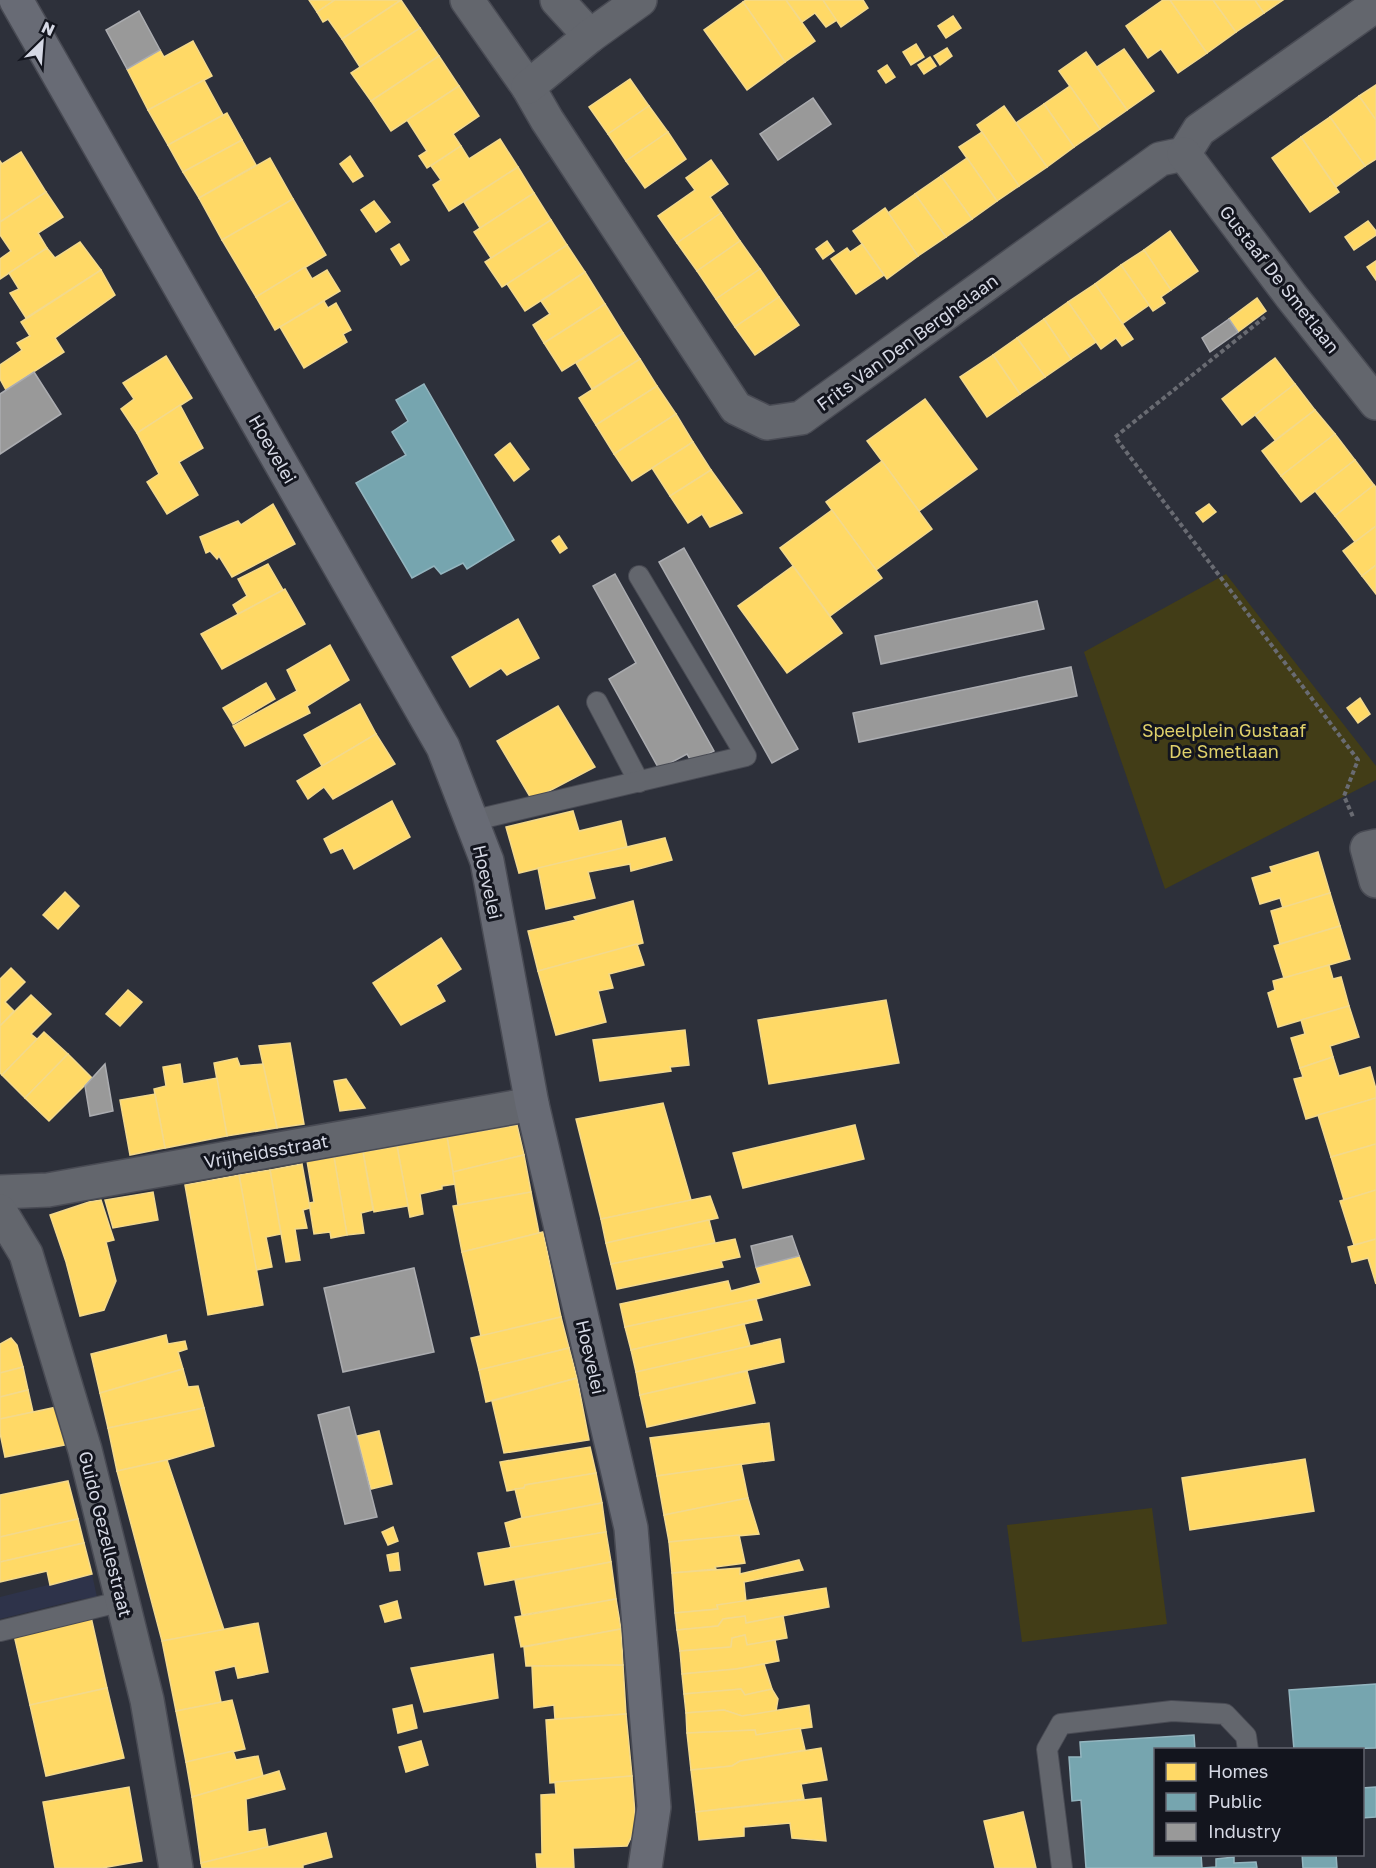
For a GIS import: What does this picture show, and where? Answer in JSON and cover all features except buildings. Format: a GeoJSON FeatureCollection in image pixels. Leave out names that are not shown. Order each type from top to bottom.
{"type":"FeatureCollection","features":[{"type":"Feature","properties":{"kind":"street","name":"Hoevelei"},"geometry":{"type":"LineString","coordinates":[[16,0],[443,747],[487,861],[532,1104],[631,1528],[654,1807],[645,1868]]}},
{"type":"Feature","properties":{"kind":"street","name":"Frits Van Den Berghelaan"},"geometry":{"type":"LineString","coordinates":[[467,0],[528,87],[547,120],[736,408],[767,423],[801,418],[1160,159],[1184,154]]}},
{"type":"Feature","properties":{"kind":"street"},"geometry":{"type":"LineString","coordinates":[[557,0],[590,36]]}},
{"type":"Feature","properties":{"kind":"street"},"geometry":{"type":"LineString","coordinates":[[528,87],[590,36],[640,0]]}},
{"type":"Feature","properties":{"kind":"street"},"geometry":{"type":"LineString","coordinates":[[1184,154],[1199,130],[1376,5]]}},
{"type":"Feature","properties":{"kind":"street","name":"Gustaaf De Smetlaan"},"geometry":{"type":"LineString","coordinates":[[1184,154],[1291,296],[1376,403]]}},
{"type":"Feature","properties":{"kind":"street"},"geometry":{"type":"LineString","coordinates":[[1376,846],[1367,849],[1376,881]]}},
{"type":"Feature","properties":{"kind":"street","name":"Vrijheidsstraat"},"geometry":{"type":"LineString","coordinates":[[0,1192],[48,1190],[532,1104]]}},
{"type":"Feature","properties":{"kind":"street","name":"Guido Gezellestraat"},"geometry":{"type":"LineString","coordinates":[[0,1211],[26,1254],[85,1450],[147,1700],[176,1868]]}},
{"type":"Feature","properties":{"kind":"lane"},"geometry":{"type":"LineString","coordinates":[[471,821],[746,756],[639,576]]}},
{"type":"Feature","properties":{"kind":"lane"},"geometry":{"type":"LineString","coordinates":[[597,702],[639,782]]}},
{"type":"Feature","properties":{"kind":"lane"},"geometry":{"type":"LineString","coordinates":[[0,1631],[123,1602]]}},
{"type":"Feature","properties":{"kind":"lane"},"geometry":{"type":"LineString","coordinates":[[1062,1868],[1047,1749],[1061,1724],[1172,1711],[1225,1714],[1246,1736],[1248,1748]]}},
{"type":"Feature","properties":{"kind":"path"},"geometry":{"type":"LineString","coordinates":[[1291,296],[1115,436],[1358,760],[1344,796]]}},
{"type":"Feature","properties":{"kind":"shaded area"},"geometry":{"type":"Polygon","coordinates":[[[92,1574],[97,1597],[0,1619],[0,1597],[92,1574]]]}},
{"type":"Feature","properties":{"kind":"green space","name":"Speelplein Gustaaf De Smetlaan"},"geometry":{"type":"Polygon","coordinates":[[[1226,574],[1376,766],[1376,780],[1165,889],[1084,652],[1226,574]]]}},
{"type":"Feature","properties":{"kind":"green space"},"geometry":{"type":"Polygon","coordinates":[[[1152,1508],[1167,1624],[1022,1642],[1007,1525],[1152,1508]]]}}]}
